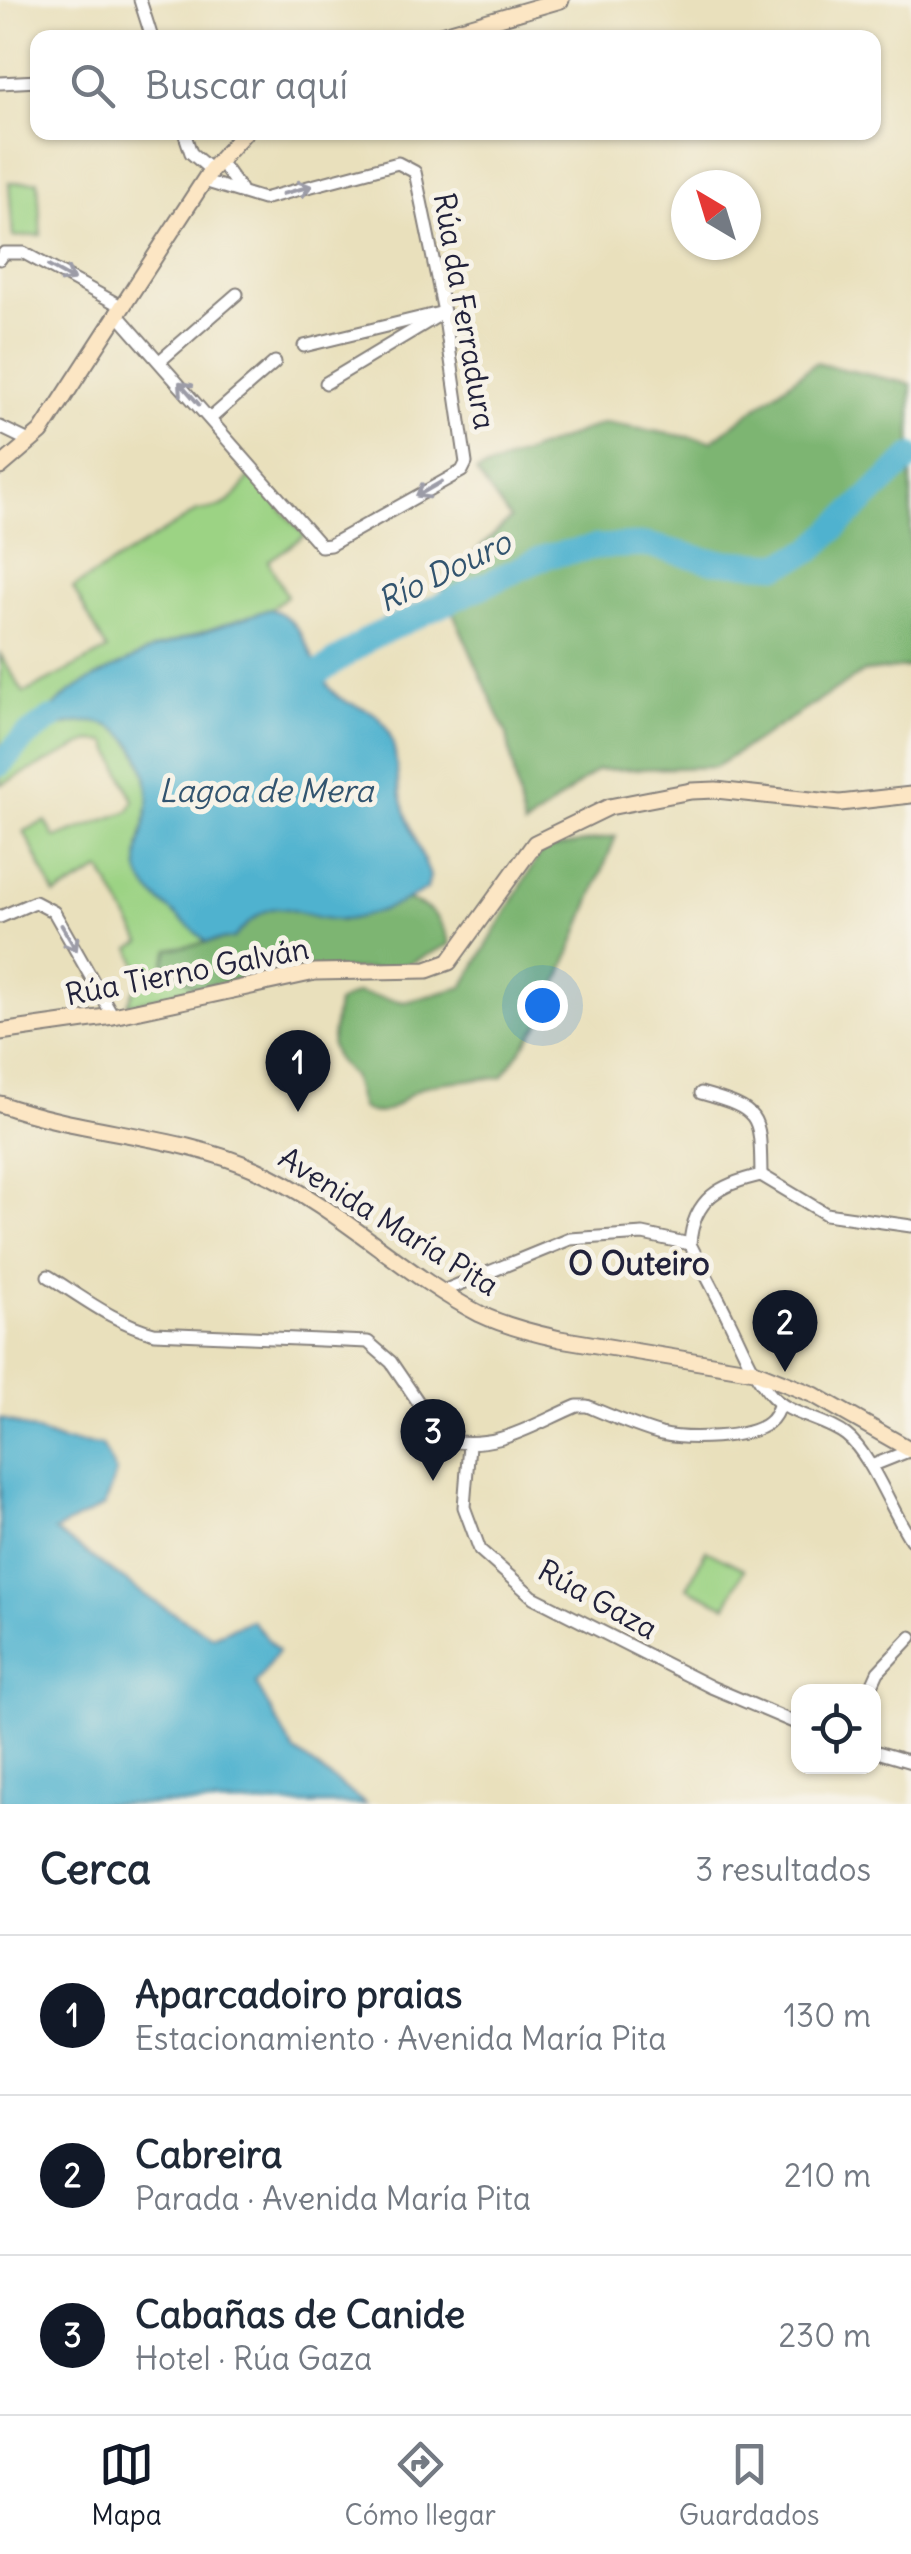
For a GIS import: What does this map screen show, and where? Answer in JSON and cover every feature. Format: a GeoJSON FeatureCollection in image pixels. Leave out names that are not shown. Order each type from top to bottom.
{"type":"FeatureCollection","features":[{"type":"Feature","properties":{"kind":"street"},"geometry":{"type":"LineString","coordinates":[[140,0],[149,30]]}},
{"type":"Feature","properties":{"kind":"street"},"geometry":{"type":"LineString","coordinates":[[458,30],[561,0]]}},
{"type":"Feature","properties":{"kind":"street"},"geometry":{"type":"LineString","coordinates":[[0,83],[30,81]]}},
{"type":"Feature","properties":{"kind":"street"},"geometry":{"type":"LineString","coordinates":[[187,140],[191,154],[240,189]]}},
{"type":"Feature","properties":{"kind":"street"},"geometry":{"type":"LineString","coordinates":[[0,468],[41,432],[212,170],[238,140]]}},
{"type":"Feature","properties":{"kind":"street","name":"Rúa da Ferradura"},"geometry":{"type":"LineString","coordinates":[[0,259],[4,253],[24,253],[119,309],[322,546],[330,546],[462,471],[466,463],[444,312],[414,172],[398,163],[263,199],[212,170]]}},
{"type":"Feature","properties":{"kind":"street"},"geometry":{"type":"LineString","coordinates":[[161,360],[237,294]]}},
{"type":"Feature","properties":{"kind":"street"},"geometry":{"type":"LineString","coordinates":[[304,346],[444,312]]}},
{"type":"Feature","properties":{"kind":"street"},"geometry":{"type":"LineString","coordinates":[[326,383],[444,312]]}},
{"type":"Feature","properties":{"kind":"street"},"geometry":{"type":"LineString","coordinates":[[211,418],[275,362]]}},
{"type":"Feature","properties":{"kind":"street"},"geometry":{"type":"LineString","coordinates":[[0,426],[31,442]]}},
{"type":"Feature","properties":{"kind":"street","name":"Rúa Tierno Galván"},"geometry":{"type":"LineString","coordinates":[[0,1032],[112,1016],[316,972],[427,970],[450,962],[535,843],[609,808],[691,791],[716,790],[840,804],[911,795]]}},
{"type":"Feature","properties":{"kind":"street"},"geometry":{"type":"LineString","coordinates":[[0,916],[35,902],[54,912],[112,1016]]}},
{"type":"Feature","properties":{"kind":"street"},"geometry":{"type":"LineString","coordinates":[[701,1094],[734,1102],[751,1112],[758,1124],[762,1175]]}},
{"type":"Feature","properties":{"kind":"street","name":"Avenida María Pita"},"geometry":{"type":"LineString","coordinates":[[0,1104],[206,1153],[252,1168],[292,1188],[484,1316],[530,1332],[754,1371],[814,1395],[911,1450]]}},
{"type":"Feature","properties":{"kind":"street"},"geometry":{"type":"LineString","coordinates":[[911,1226],[826,1214],[762,1175],[730,1182],[706,1200],[692,1225],[690,1244],[768,1392],[780,1403],[850,1437],[911,1540]]}},
{"type":"Feature","properties":{"kind":"street"},"geometry":{"type":"LineString","coordinates":[[443,1292],[570,1239],[643,1234],[690,1244]]}},
{"type":"Feature","properties":{"kind":"street"},"geometry":{"type":"LineString","coordinates":[[48,1276],[106,1313],[154,1333],[368,1342],[391,1362],[444,1440],[469,1445],[502,1439],[577,1406],[683,1438],[744,1433],[766,1425],[775,1417],[780,1403]]}},
{"type":"Feature","properties":{"kind":"street","name":"Rúa Gaza"},"geometry":{"type":"LineString","coordinates":[[469,1445],[464,1507],[480,1550],[533,1596],[712,1686],[791,1721]]}},
{"type":"Feature","properties":{"kind":"street"},"geometry":{"type":"LineString","coordinates":[[870,1466],[911,1450]]}},
{"type":"Feature","properties":{"kind":"street"},"geometry":{"type":"LineString","coordinates":[[873,1684],[878,1672],[911,1638]]}},
{"type":"Feature","properties":{"kind":"street"},"geometry":{"type":"LineString","coordinates":[[881,1753],[911,1762]]}},
{"type":"Feature","properties":{"kind":"green space"},"geometry":{"type":"Polygon","coordinates":[[[38,181],[41,235],[13,237],[9,183],[38,181]]]}},
{"type":"Feature","properties":{"kind":"green space"},"geometry":{"type":"Polygon","coordinates":[[[815,363],[911,384],[911,667],[864,672],[715,767],[597,770],[524,827],[507,735],[441,585],[510,519],[476,472],[604,423],[712,441],[815,363]]]}},
{"type":"Feature","properties":{"kind":"green space"},"geometry":{"type":"Polygon","coordinates":[[[251,475],[305,536],[268,561],[287,596],[270,609],[153,649],[94,678],[70,692],[22,735],[27,740],[72,724],[102,722],[127,738],[142,764],[148,808],[139,847],[206,942],[169,949],[164,964],[196,988],[127,1005],[141,975],[131,948],[141,942],[101,870],[55,895],[24,831],[46,821],[55,838],[129,811],[134,801],[107,742],[90,741],[0,785],[0,654],[24,693],[107,650],[73,588],[197,511],[229,502],[251,475]]]}},
{"type":"Feature","properties":{"kind":"green space"},"geometry":{"type":"Polygon","coordinates":[[[616,836],[545,1016],[502,1077],[423,1087],[379,1113],[361,1108],[352,1076],[336,1059],[331,1045],[337,1003],[357,993],[405,1002],[463,987],[542,850],[616,836]]]}},
{"type":"Feature","properties":{"kind":"green space"},"geometry":{"type":"Polygon","coordinates":[[[406,900],[434,915],[450,944],[398,969],[280,971],[196,988],[164,964],[169,949],[234,938],[249,920],[269,908],[286,907],[341,921],[406,900]]]}},
{"type":"Feature","properties":{"kind":"green space"},"geometry":{"type":"Polygon","coordinates":[[[706,1550],[744,1569],[726,1606],[687,1588],[706,1550]]]}},
{"type":"Feature","properties":{"kind":"water","name":"Lagoa de Mera"},"geometry":{"type":"Polygon","coordinates":[[[270,609],[292,623],[335,694],[368,710],[386,727],[405,810],[430,876],[427,889],[371,914],[339,920],[273,909],[249,922],[234,938],[206,942],[156,897],[140,874],[138,856],[148,797],[142,763],[131,743],[114,728],[92,722],[58,727],[26,741],[22,736],[70,692],[94,678],[153,649],[270,609]]]}},
{"type":"Feature","properties":{"kind":"water"},"geometry":{"type":"Polygon","coordinates":[[[0,1418],[62,1441],[102,1445],[116,1473],[104,1506],[55,1531],[152,1600],[212,1636],[251,1620],[278,1651],[256,1684],[294,1751],[366,1804],[0,1804],[0,1418]]]}},
{"type":"Feature","properties":{"kind":"waterway","name":"Río Douro"},"geometry":{"type":"LineString","coordinates":[[291,684],[322,671],[370,638],[547,556],[596,547],[648,545],[711,561],[779,565],[812,550],[911,457]]}},
{"type":"Feature","properties":{"kind":"waterway","name":"Río Douro"},"geometry":{"type":"LineString","coordinates":[[0,764],[24,738],[51,719]]}},
{"type":"Feature","properties":{"kind":"place","name":"Aparcadoiro praias"},"geometry":{"type":"Point","coordinates":[298,1112]}},
{"type":"Feature","properties":{"kind":"place","name":"Cabreira"},"geometry":{"type":"Point","coordinates":[785,1372]}},
{"type":"Feature","properties":{"kind":"place","name":"Cabañas de Canide"},"geometry":{"type":"Point","coordinates":[433,1481]}},
{"type":"Feature","properties":{"kind":"district","name":"O Outeiro"},"geometry":{"type":"Point","coordinates":[639,1263]}}]}
